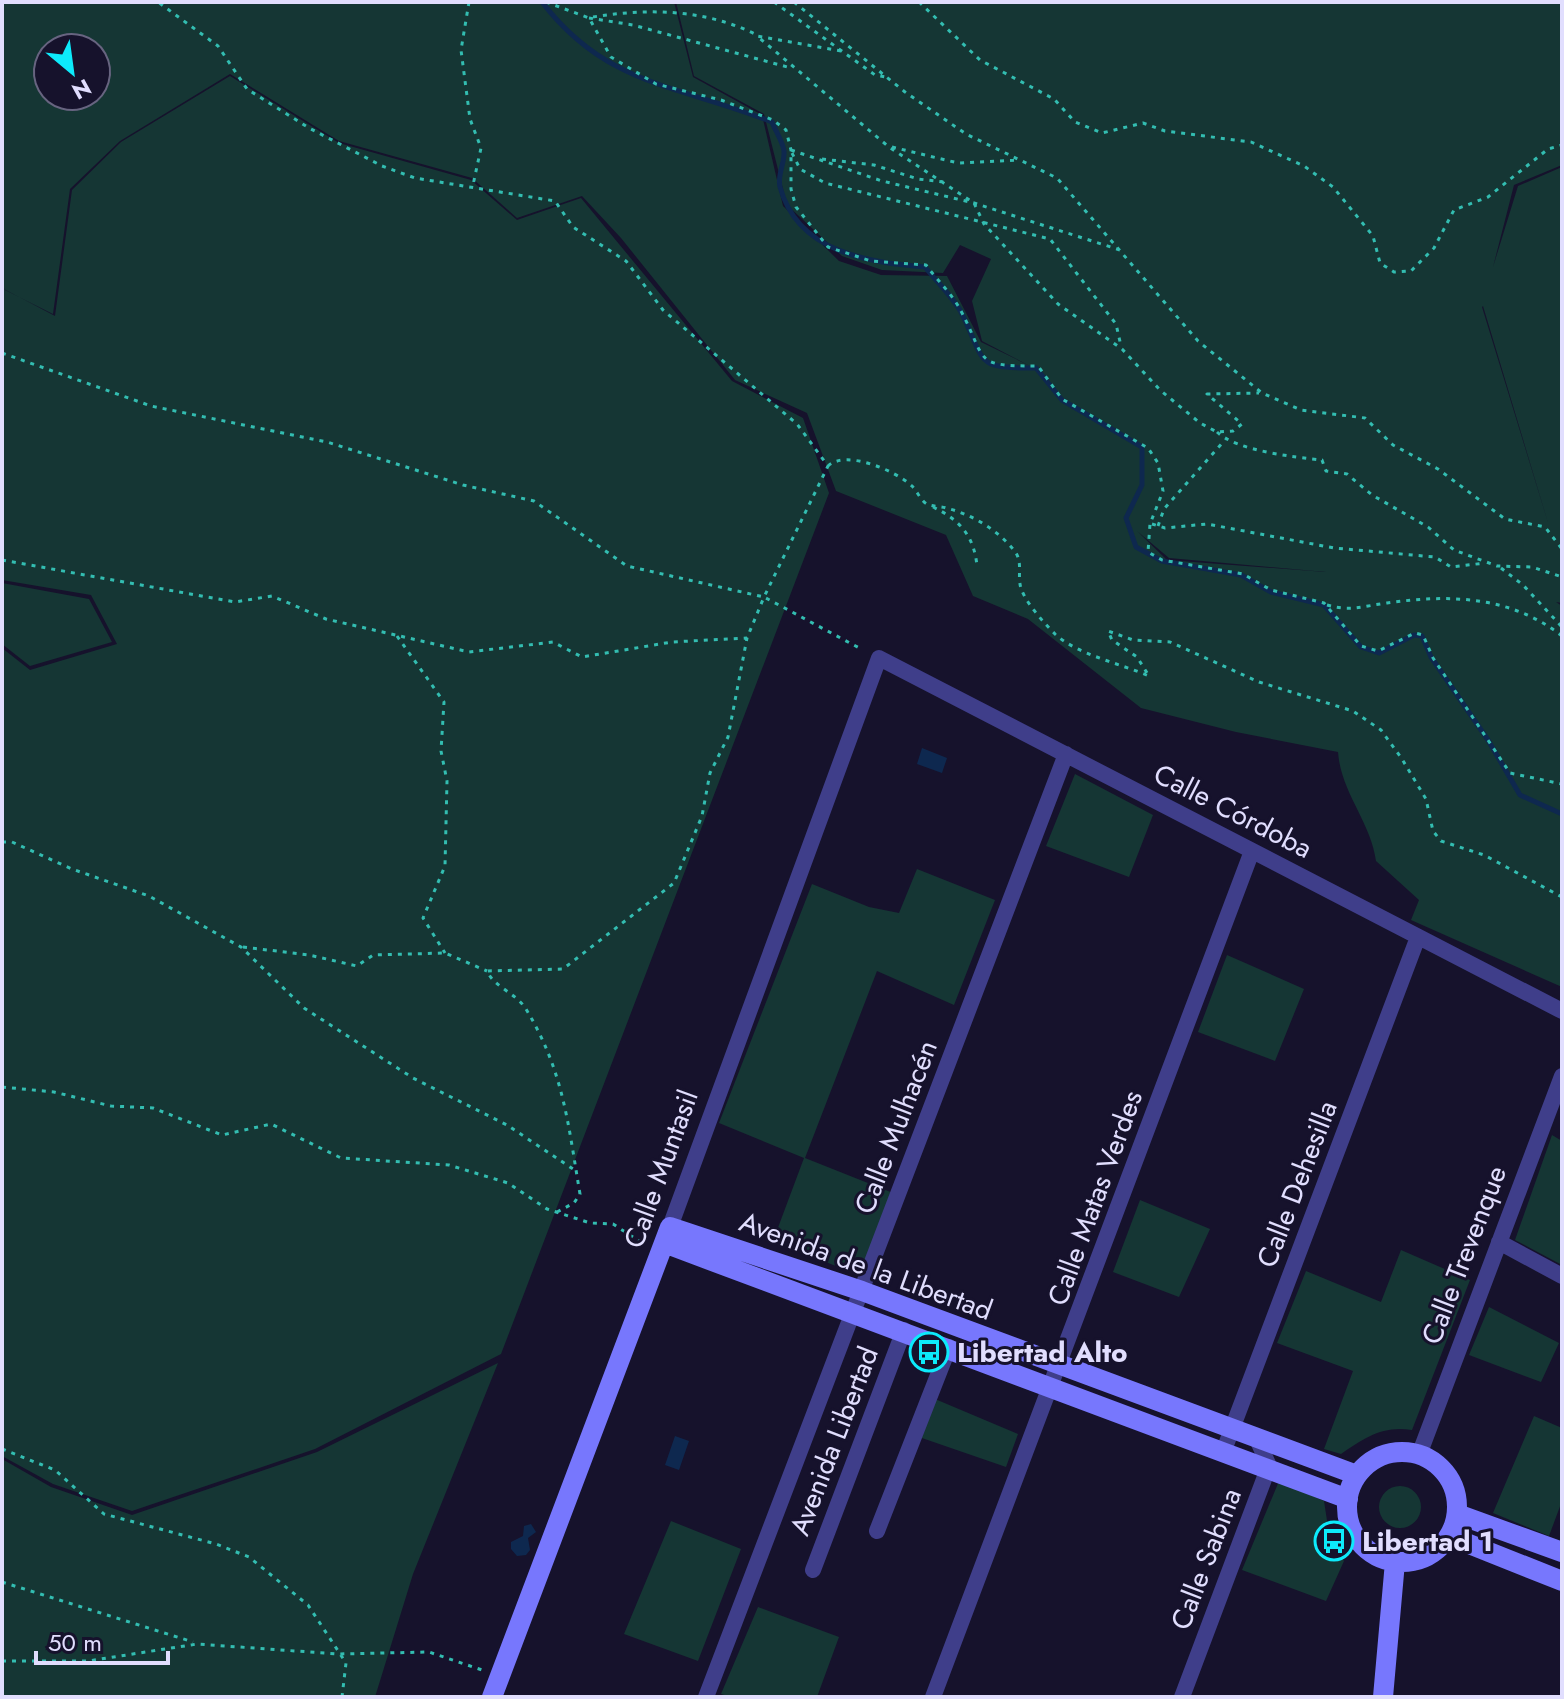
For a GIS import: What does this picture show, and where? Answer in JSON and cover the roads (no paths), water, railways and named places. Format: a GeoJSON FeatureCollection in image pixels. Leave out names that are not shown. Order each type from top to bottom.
{"type":"FeatureCollection","features":[{"type":"Feature","properties":{"kind":"street","name":"Calle Córdoba"},"geometry":{"type":"LineString","coordinates":[[879,658],[1562,1011]]}},
{"type":"Feature","properties":{"kind":"street","name":"Calle Muntasil"},"geometry":{"type":"LineString","coordinates":[[492,1697],[665,1240],[879,658]]}},
{"type":"Feature","properties":{"kind":"street","name":"Calle Mulhacén"},"geometry":{"type":"LineString","coordinates":[[706,1697],[1066,754]]}},
{"type":"Feature","properties":{"kind":"street","name":"Calle Matas Verdes"},"geometry":{"type":"LineString","coordinates":[[933,1697],[1252,851]]}},
{"type":"Feature","properties":{"kind":"street","name":"Calle Dehesilla"},"geometry":{"type":"LineString","coordinates":[[1228,1440],[1418,937]]}},
{"type":"Feature","properties":{"kind":"street","name":"Calle Trevenque"},"geometry":{"type":"LineString","coordinates":[[1419,1455],[1562,1076]]}},
{"type":"Feature","properties":{"kind":"street","name":"Avenida de la Libertad"},"geometry":{"type":"LineString","coordinates":[[665,1240],[862,1291],[1060,1365],[1228,1440],[1269,1466],[1348,1499]]}},
{"type":"Feature","properties":{"kind":"street","name":"Avenida de la Libertad"},"geometry":{"type":"LineString","coordinates":[[665,1240],[1052,1387],[1228,1440],[1257,1439],[1357,1475]]}},
{"type":"Feature","properties":{"kind":"street"},"geometry":{"type":"LineString","coordinates":[[1499,1242],[1562,1276]]}},
{"type":"Feature","properties":{"kind":"street","name":"Avenida Libertad"},"geometry":{"type":"LineString","coordinates":[[813,1570],[904,1330]]}},
{"type":"Feature","properties":{"kind":"street"},"geometry":{"type":"LineString","coordinates":[[877,1531],[949,1347]]}},
{"type":"Feature","properties":{"kind":"street","name":"Calle Sabina"},"geometry":{"type":"LineString","coordinates":[[1182,1697],[1269,1466],[1257,1439]]}},
{"type":"Feature","properties":{"kind":"street"},"geometry":{"type":"LineString","coordinates":[[1398,1453],[1419,1455],[1443,1470],[1452,1483],[1457,1514],[1449,1536],[1425,1557],[1395,1562],[1378,1557],[1364,1547],[1348,1516],[1348,1499],[1357,1475],[1380,1457],[1398,1453]]}},
{"type":"Feature","properties":{"kind":"street"},"geometry":{"type":"LineString","coordinates":[[1457,1514],[1562,1552]]}},
{"type":"Feature","properties":{"kind":"street"},"geometry":{"type":"LineString","coordinates":[[1449,1536],[1562,1581]]}},
{"type":"Feature","properties":{"kind":"street"},"geometry":{"type":"LineString","coordinates":[[1383,1697],[1395,1562]]}},
{"type":"Feature","properties":{"kind":"water"},"geometry":{"type":"Polygon","coordinates":[[[922,748],[947,758],[942,773],[917,764],[922,748]]]}},
{"type":"Feature","properties":{"kind":"water"},"geometry":{"type":"Polygon","coordinates":[[[675,1436],[689,1441],[679,1470],[665,1465],[675,1436]]]}},
{"type":"Feature","properties":{"kind":"water"},"geometry":{"type":"Polygon","coordinates":[[[531,1524],[536,1532],[528,1538],[530,1550],[526,1555],[517,1556],[511,1549],[511,1542],[523,1536],[524,1526],[531,1524]]]}},
{"type":"Feature","properties":{"kind":"waterway"},"geometry":{"type":"LineString","coordinates":[[542,2],[567,30],[619,68],[772,122],[784,151],[780,187],[789,209],[802,227],[819,240],[859,257],[925,267],[961,312],[984,359],[1001,366],[1036,368],[1062,400],[1142,447],[1142,485],[1126,518],[1136,547],[1162,561],[1241,575],[1271,592],[1324,605],[1361,647],[1379,653],[1414,635],[1422,636],[1431,657],[1488,740],[1520,795],[1562,814]]}},
{"type":"Feature","properties":{"kind":"place","name":"Libertad Alto"},"geometry":{"type":"Point","coordinates":[929,1352]}},
{"type":"Feature","properties":{"kind":"place","name":"Libertad 1"},"geometry":{"type":"Point","coordinates":[1334,1541]}}]}
